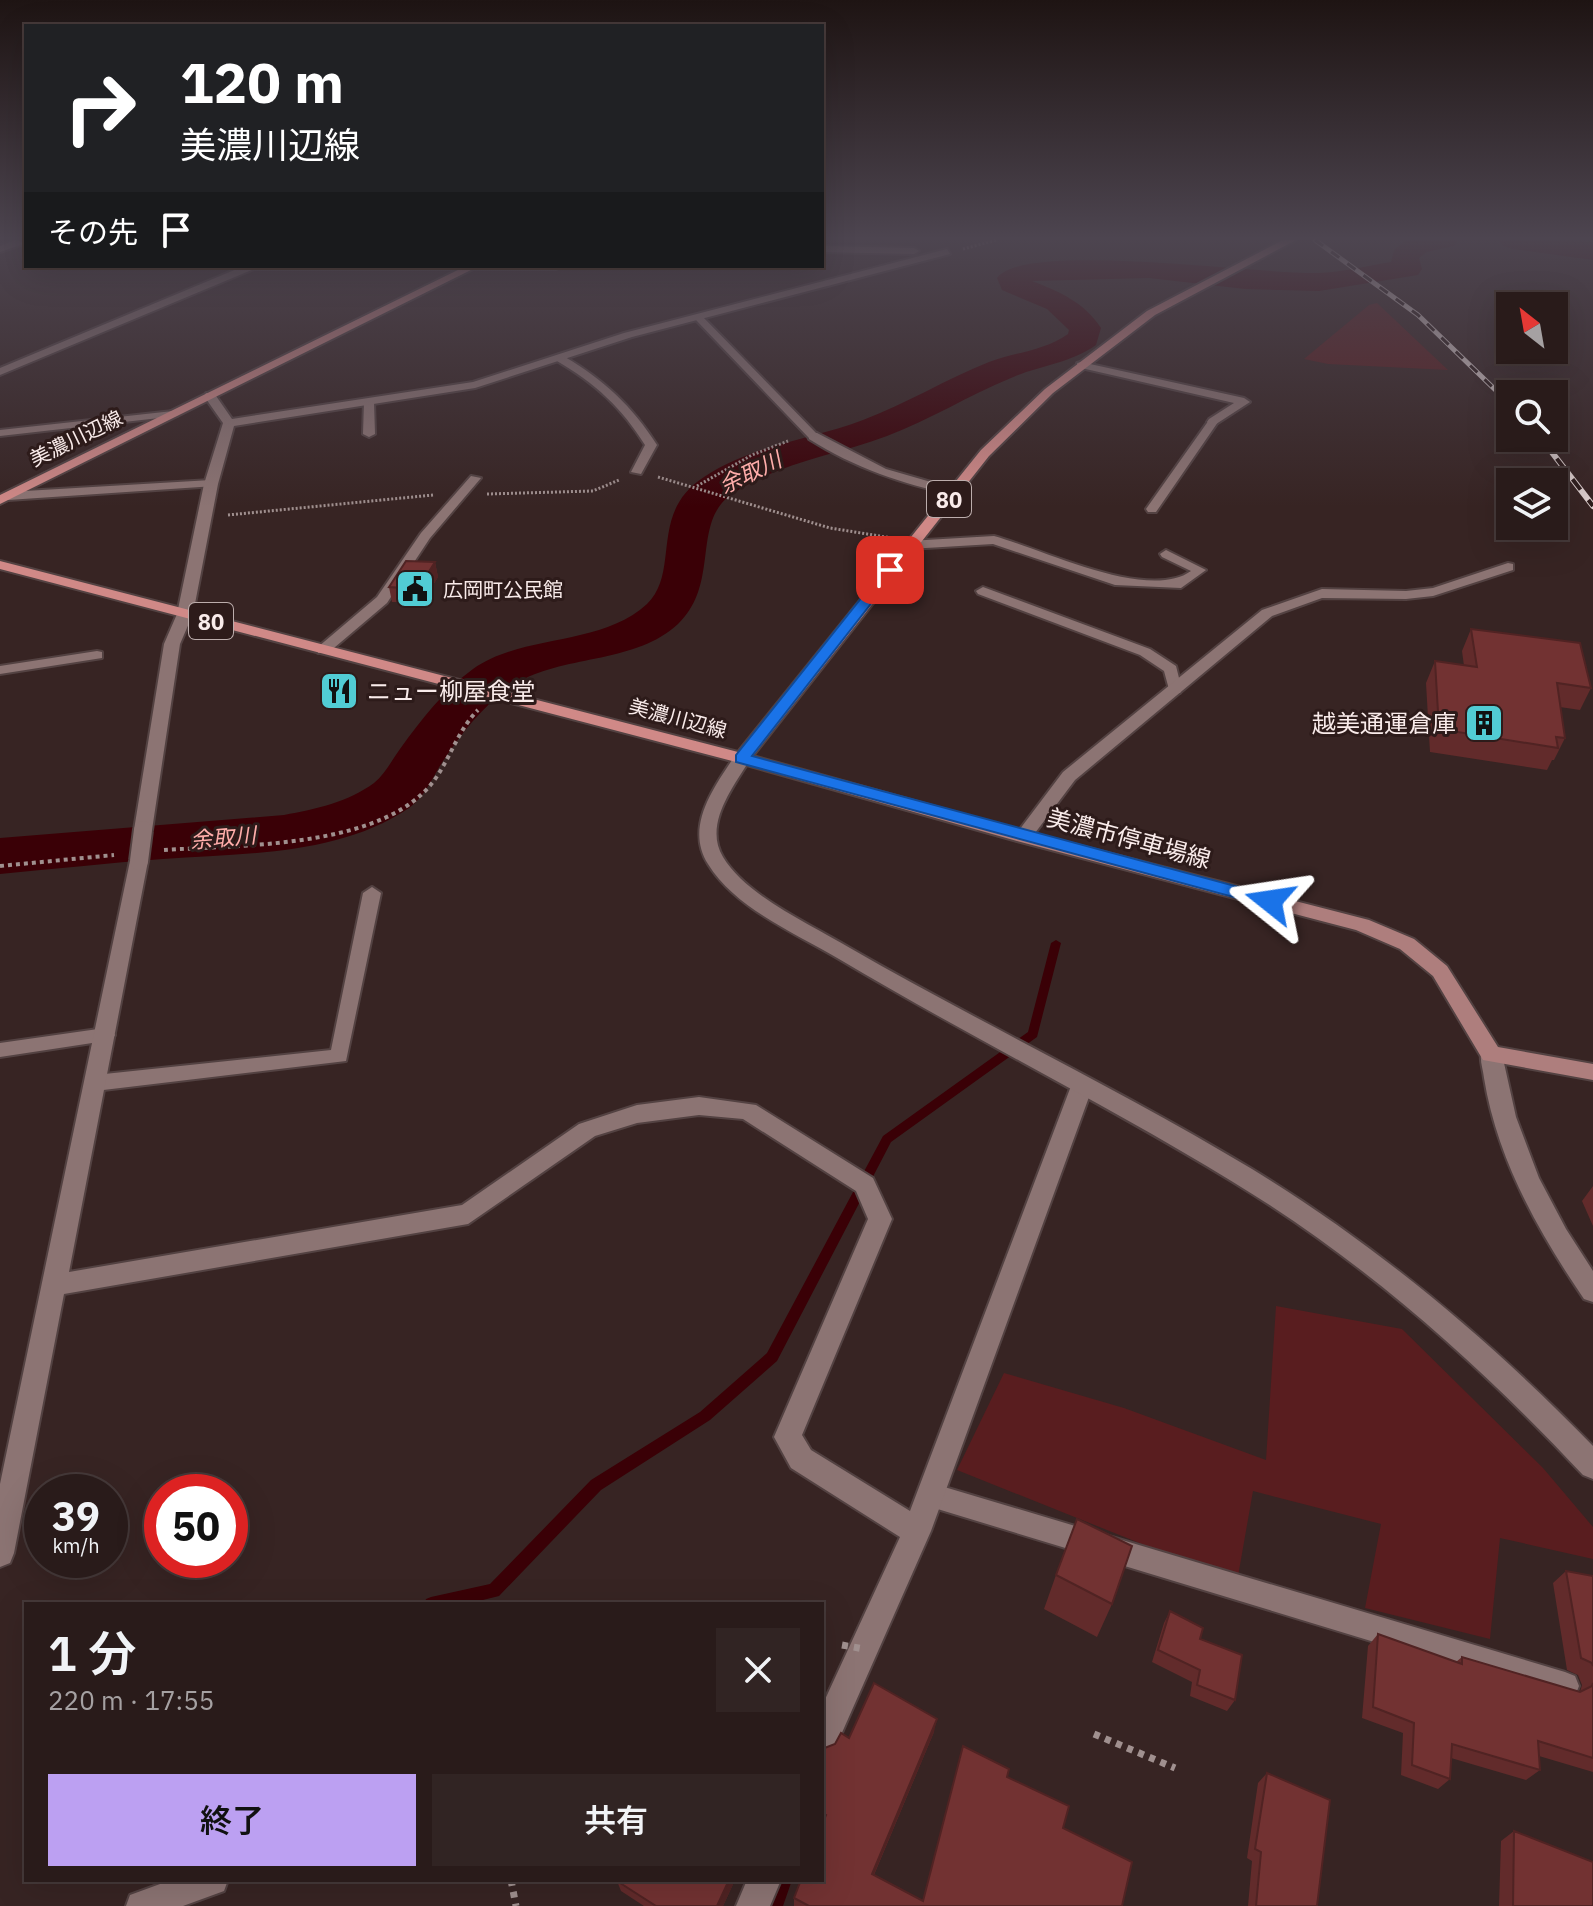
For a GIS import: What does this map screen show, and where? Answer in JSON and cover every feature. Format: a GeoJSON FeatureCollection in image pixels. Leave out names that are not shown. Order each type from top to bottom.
{"type":"FeatureCollection","features":[{"type":"Feature","properties":{"kind":"main road","name":"美濃川辺線"},"geometry":{"type":"LineString","coordinates":[[3,496],[346,329]]}},
{"type":"Feature","properties":{"kind":"main road","name":"美濃川辺線"},"geometry":{"type":"LineString","coordinates":[[0,565],[742,758],[985,453],[1081,365],[1128,329]]}},
{"type":"Feature","properties":{"kind":"main road","name":"美濃市停車場線"},"geometry":{"type":"LineString","coordinates":[[742,758],[1023,837],[1362,925],[1407,944],[1440,971],[1491,1054]]}},
{"type":"Feature","properties":{"kind":"main road"},"geometry":{"type":"LineString","coordinates":[[1491,1054],[1593,1072]]}},
{"type":"Feature","properties":{"kind":"street"},"geometry":{"type":"LineString","coordinates":[[0,372],[102,329]]}},
{"type":"Feature","properties":{"kind":"street"},"geometry":{"type":"LineString","coordinates":[[229,423],[463,388],[653,329]]}},
{"type":"Feature","properties":{"kind":"street"},"geometry":{"type":"LineString","coordinates":[[1081,365],[1244,402],[1213,422]]}},
{"type":"Feature","properties":{"kind":"street"},"geometry":{"type":"LineString","coordinates":[[210,396],[229,423]]}},
{"type":"Feature","properties":{"kind":"street"},"geometry":{"type":"LineString","coordinates":[[0,1553],[105,1035],[143,830],[172,644],[185,614],[211,484],[229,423]]}},
{"type":"Feature","properties":{"kind":"street"},"geometry":{"type":"LineString","coordinates":[[813,436],[832,449],[897,479],[955,491]]}},
{"type":"Feature","properties":{"kind":"street"},"geometry":{"type":"LineString","coordinates":[[1023,837],[1069,776],[1267,613],[1302,595],[1334,589],[1407,595],[1440,591],[1508,567]]}},
{"type":"Feature","properties":{"kind":"street"},"geometry":{"type":"LineString","coordinates":[[742,758],[706,827],[709,848],[717,863],[743,888],[818,937],[1241,1175],[1360,1257],[1466,1342],[1593,1466]]}},
{"type":"Feature","properties":{"kind":"street"},"geometry":{"type":"LineString","coordinates":[[1491,1054],[1496,1096],[1534,1197],[1593,1291]]}},
{"type":"Feature","properties":{"kind":"street"},"geometry":{"type":"LineString","coordinates":[[824,1738],[917,1531],[1082,1086]]}},
{"type":"Feature","properties":{"kind":"street"},"geometry":{"type":"LineString","coordinates":[[56,1285],[468,1214],[587,1130],[637,1114],[699,1106],[748,1111],[853,1178],[880,1219],[788,1437],[801,1459],[917,1531]]}},
{"type":"Feature","properties":{"kind":"street"},"geometry":{"type":"LineString","coordinates":[[753,1906],[763,1882]]}},
{"type":"Feature","properties":{"kind":"lane"},"geometry":{"type":"LineString","coordinates":[[710,329],[813,436]]}},
{"type":"Feature","properties":{"kind":"lane"},"geometry":{"type":"LineString","coordinates":[[561,359],[600,381],[632,413],[651,445],[637,472]]}},
{"type":"Feature","properties":{"kind":"lane"},"geometry":{"type":"LineString","coordinates":[[369,402],[369,434]]}},
{"type":"Feature","properties":{"kind":"lane"},"geometry":{"type":"LineString","coordinates":[[0,433],[173,414]]}},
{"type":"Feature","properties":{"kind":"lane"},"geometry":{"type":"LineString","coordinates":[[1152,509],[1213,422]]}},
{"type":"Feature","properties":{"kind":"lane"},"geometry":{"type":"LineString","coordinates":[[323,650],[382,600],[425,536],[475,478]]}},
{"type":"Feature","properties":{"kind":"lane"},"geometry":{"type":"LineString","coordinates":[[3,496],[211,484]]}},
{"type":"Feature","properties":{"kind":"lane"},"geometry":{"type":"LineString","coordinates":[[911,543],[994,540],[1115,581],[1181,584],[1200,570],[1166,554]]}},
{"type":"Feature","properties":{"kind":"lane"},"geometry":{"type":"LineString","coordinates":[[983,591],[1145,652],[1171,669],[1175,690]]}},
{"type":"Feature","properties":{"kind":"lane"},"geometry":{"type":"LineString","coordinates":[[0,670],[97,655]]}},
{"type":"Feature","properties":{"kind":"lane"},"geometry":{"type":"LineString","coordinates":[[95,1083],[339,1056],[372,893]]}},
{"type":"Feature","properties":{"kind":"lane"},"geometry":{"type":"LineString","coordinates":[[0,1050],[105,1035]]}},
{"type":"Feature","properties":{"kind":"lane"},"geometry":{"type":"LineString","coordinates":[[931,1495],[1565,1686]]}},
{"type":"Feature","properties":{"kind":"lane"},"geometry":{"type":"LineString","coordinates":[[141,1906],[207,1882]]}},
{"type":"Feature","properties":{"kind":"path"},"geometry":{"type":"LineString","coordinates":[[697,486],[752,455],[813,436]]}},
{"type":"Feature","properties":{"kind":"path"},"geometry":{"type":"LineString","coordinates":[[204,518],[408,496],[593,491],[637,472],[725,494],[830,528],[911,543]]}},
{"type":"Feature","properties":{"kind":"path"},"geometry":{"type":"LineString","coordinates":[[0,866],[138,856],[322,835],[379,821],[424,792],[463,722],[496,694]]}},
{"type":"Feature","properties":{"kind":"path"},"geometry":{"type":"LineString","coordinates":[[842,1645],[864,1649]]}},
{"type":"Feature","properties":{"kind":"path"},"geometry":{"type":"LineString","coordinates":[[1094,1734],[1175,1768]]}},
{"type":"Feature","properties":{"kind":"path"},"geometry":{"type":"LineString","coordinates":[[511,1882],[516,1906]]}},
{"type":"Feature","properties":{"kind":"shaded area"},"geometry":{"type":"Polygon","coordinates":[[[1340,329],[1404,329],[1448,370],[1328,364],[1304,359],[1340,329]]]}},
{"type":"Feature","properties":{"kind":"shaded area"},"geometry":{"type":"Polygon","coordinates":[[[1276,1306],[1402,1329],[1543,1468],[1593,1527],[1593,1559],[1500,1538],[1490,1639],[1365,1608],[1381,1524],[1253,1491],[1237,1582],[957,1470],[1004,1373],[1124,1408],[1266,1460],[1276,1306]]]}},
{"type":"Feature","properties":{"kind":"building"},"geometry":{"type":"Polygon","coordinates":[[[406,561],[435,562],[418,589],[389,587],[406,561]]]}},
{"type":"Feature","properties":{"kind":"building"},"geometry":{"type":"Polygon","coordinates":[[[1471,629],[1580,643],[1591,688],[1557,683],[1565,738],[1556,737],[1558,748],[1439,729],[1435,661],[1477,667],[1471,629]]]}},
{"type":"Feature","properties":{"kind":"building"},"geometry":{"type":"Polygon","coordinates":[[[1077,1519],[1132,1546],[1112,1604],[1056,1575],[1077,1519]]]}},
{"type":"Feature","properties":{"kind":"building"},"geometry":{"type":"Polygon","coordinates":[[[1566,1571],[1593,1576],[1593,1666],[1581,1658],[1566,1571]]]}},
{"type":"Feature","properties":{"kind":"building"},"geometry":{"type":"Polygon","coordinates":[[[1170,1611],[1203,1628],[1200,1639],[1242,1655],[1235,1700],[1197,1685],[1200,1670],[1158,1650],[1170,1611]]]}},
{"type":"Feature","properties":{"kind":"building"},"geometry":{"type":"Polygon","coordinates":[[[1378,1634],[1462,1664],[1462,1657],[1580,1692],[1593,1683],[1593,1758],[1538,1741],[1540,1770],[1452,1744],[1450,1779],[1412,1765],[1414,1723],[1373,1707],[1378,1634]]]}},
{"type":"Feature","properties":{"kind":"building"},"geometry":{"type":"Polygon","coordinates":[[[874,1683],[937,1719],[872,1874],[923,1901],[963,1746],[1009,1769],[1007,1777],[1069,1806],[1063,1828],[1132,1862],[1122,1906],[809,1906],[794,1898],[800,1882],[824,1882],[824,1748],[835,1744],[841,1733],[849,1738],[874,1683]]]}},
{"type":"Feature","properties":{"kind":"building"},"geometry":{"type":"Polygon","coordinates":[[[1267,1773],[1330,1800],[1317,1906],[1256,1906],[1261,1852],[1255,1849],[1267,1773]]]}},
{"type":"Feature","properties":{"kind":"building"},"geometry":{"type":"Polygon","coordinates":[[[1514,1831],[1593,1862],[1593,1906],[1513,1906],[1514,1831]]]}},
{"type":"Feature","properties":{"kind":"building"},"geometry":{"type":"Polygon","coordinates":[[[619,1882],[728,1882],[717,1906],[656,1906],[619,1882]]]}},
{"type":"Feature","properties":{"kind":"waterway","name":"余取川"},"geometry":{"type":"LineString","coordinates":[[0,856],[284,832],[341,820],[368,809],[396,792],[447,722],[479,688],[503,671],[542,656],[625,635],[661,615],[674,600],[681,584],[692,515],[701,500],[716,486],[755,465],[890,423],[1014,365],[1053,356],[1084,338],[1085,329]]}},
{"type":"Feature","properties":{"kind":"waterway"},"geometry":{"type":"LineString","coordinates":[[441,1602],[494,1591],[596,1485],[705,1416],[772,1357],[887,1139],[1033,1034],[1056,943]]}},
{"type":"Feature","properties":{"kind":"waterway"},"geometry":{"type":"LineString","coordinates":[[774,1906],[783,1882]]}},
{"type":"Feature","properties":{"kind":"railway"},"geometry":{"type":"LineString","coordinates":[[1432,329],[1496,390]]}},
{"type":"Feature","properties":{"kind":"railway"},"geometry":{"type":"LineString","coordinates":[[1552,452],[1593,506]]}},
{"type":"Feature","properties":{"kind":"place","name":"広岡町公民館"},"geometry":{"type":"Point","coordinates":[415,589]}},
{"type":"Feature","properties":{"kind":"place","name":"ニュー柳屋食堂"},"geometry":{"type":"Point","coordinates":[339,691]}},
{"type":"Feature","properties":{"kind":"place","name":"越美通運倉庫"},"geometry":{"type":"Point","coordinates":[1484,723]}},
{"type":"Feature","properties":{"kind":"route"},"geometry":{"type":"LineString","coordinates":[[890,570],[742,758],[1023,837],[1270,901]]}}]}
